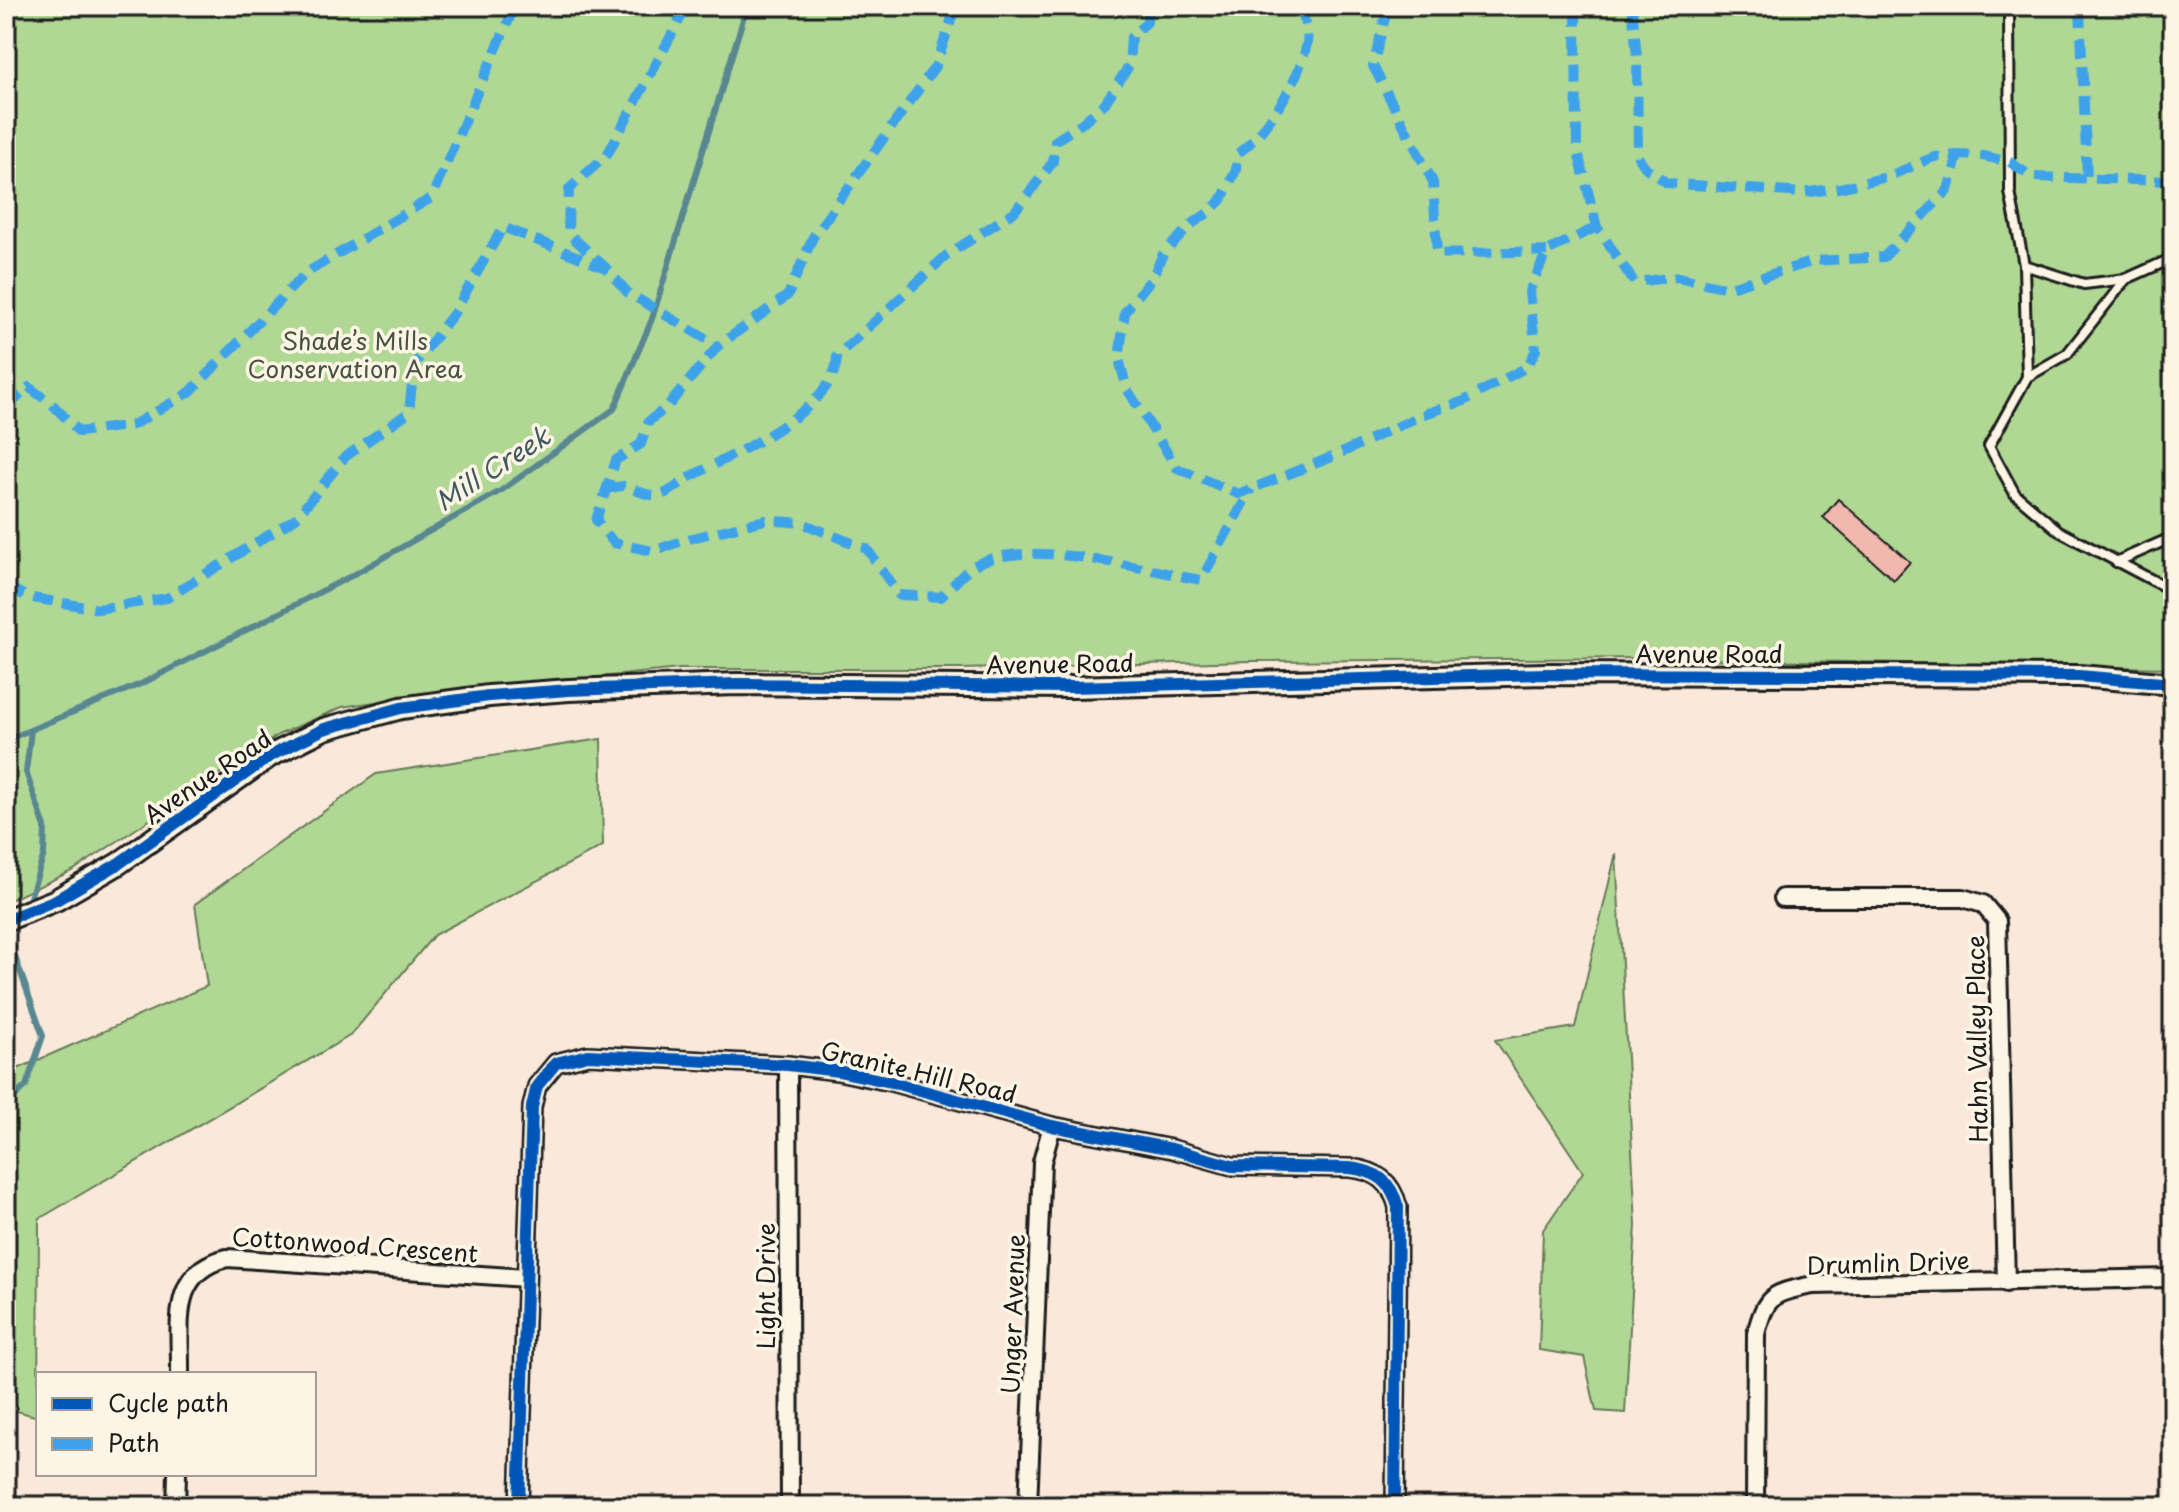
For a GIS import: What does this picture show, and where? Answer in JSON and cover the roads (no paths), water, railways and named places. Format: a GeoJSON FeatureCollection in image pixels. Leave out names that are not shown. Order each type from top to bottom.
{"type":"FeatureCollection","features":[{"type":"Feature","properties":{"kind":"street","name":"Avenue Road"},"geometry":{"type":"LineString","coordinates":[[6,920],[56,900],[118,864],[270,756],[324,729],[401,708],[489,696],[736,684],[1073,687],[1546,674],[2079,676],[2173,684]]}},
{"type":"Feature","properties":{"kind":"street","name":"Hahn Valley Place"},"geometry":{"type":"LineString","coordinates":[[1783,898],[1963,898],[1983,904],[1997,921],[2006,1283]]}},
{"type":"Feature","properties":{"kind":"street","name":"Granite Hill Road"},"geometry":{"type":"LineString","coordinates":[[519,1506],[532,1107],[537,1086],[556,1063],[588,1055],[788,1065],[838,1071],[891,1082],[1052,1126],[1172,1149],[1232,1166],[1350,1168],[1368,1170],[1384,1178],[1394,1190],[1398,1207],[1395,1506]]}},
{"type":"Feature","properties":{"kind":"street","name":"Light Drive"},"geometry":{"type":"LineString","coordinates":[[788,1065],[790,1506]]}},
{"type":"Feature","properties":{"kind":"street","name":"Unger Avenue"},"geometry":{"type":"LineString","coordinates":[[1028,1506],[1042,1162],[1052,1126]]}},
{"type":"Feature","properties":{"kind":"street","name":"Cottonwood Crescent"},"geometry":{"type":"LineString","coordinates":[[180,1372],[185,1288],[194,1273],[209,1262],[227,1258],[526,1278]]}},
{"type":"Feature","properties":{"kind":"street","name":"Drumlin Drive"},"geometry":{"type":"LineString","coordinates":[[1755,1506],[1756,1334],[1762,1308],[1782,1291],[1813,1285],[2173,1278]]}},
{"type":"Feature","properties":{"kind":"street"},"geometry":{"type":"LineString","coordinates":[[176,1506],[177,1476]]}},
{"type":"Feature","properties":{"kind":"lane"},"geometry":{"type":"LineString","coordinates":[[2009,6],[2010,192],[2024,265],[2027,377],[1989,446],[2015,494],[2059,531],[2173,591]]}},
{"type":"Feature","properties":{"kind":"lane"},"geometry":{"type":"LineString","coordinates":[[2024,265],[2084,284],[2126,279],[2173,258]]}},
{"type":"Feature","properties":{"kind":"lane"},"geometry":{"type":"LineString","coordinates":[[2027,377],[2067,354],[2126,279]]}},
{"type":"Feature","properties":{"kind":"lane"},"geometry":{"type":"LineString","coordinates":[[2116,562],[2173,537]]}},
{"type":"Feature","properties":{"kind":"waterway","name":"Mill Creek"},"geometry":{"type":"LineString","coordinates":[[6,740],[143,683],[353,575],[502,490],[614,409],[652,319],[747,6]]}},
{"type":"Feature","properties":{"kind":"waterway"},"geometry":{"type":"LineString","coordinates":[[30,898],[44,854],[45,827],[26,772],[31,730]]}},
{"type":"Feature","properties":{"kind":"waterway"},"geometry":{"type":"LineString","coordinates":[[6,1104],[26,1086],[43,1036],[14,947]]}},
{"type":"Feature","properties":{"kind":"park label","name":"Shade’s Mills Conservation Area"},"geometry":{"type":"Point","coordinates":[355,354]}}]}
